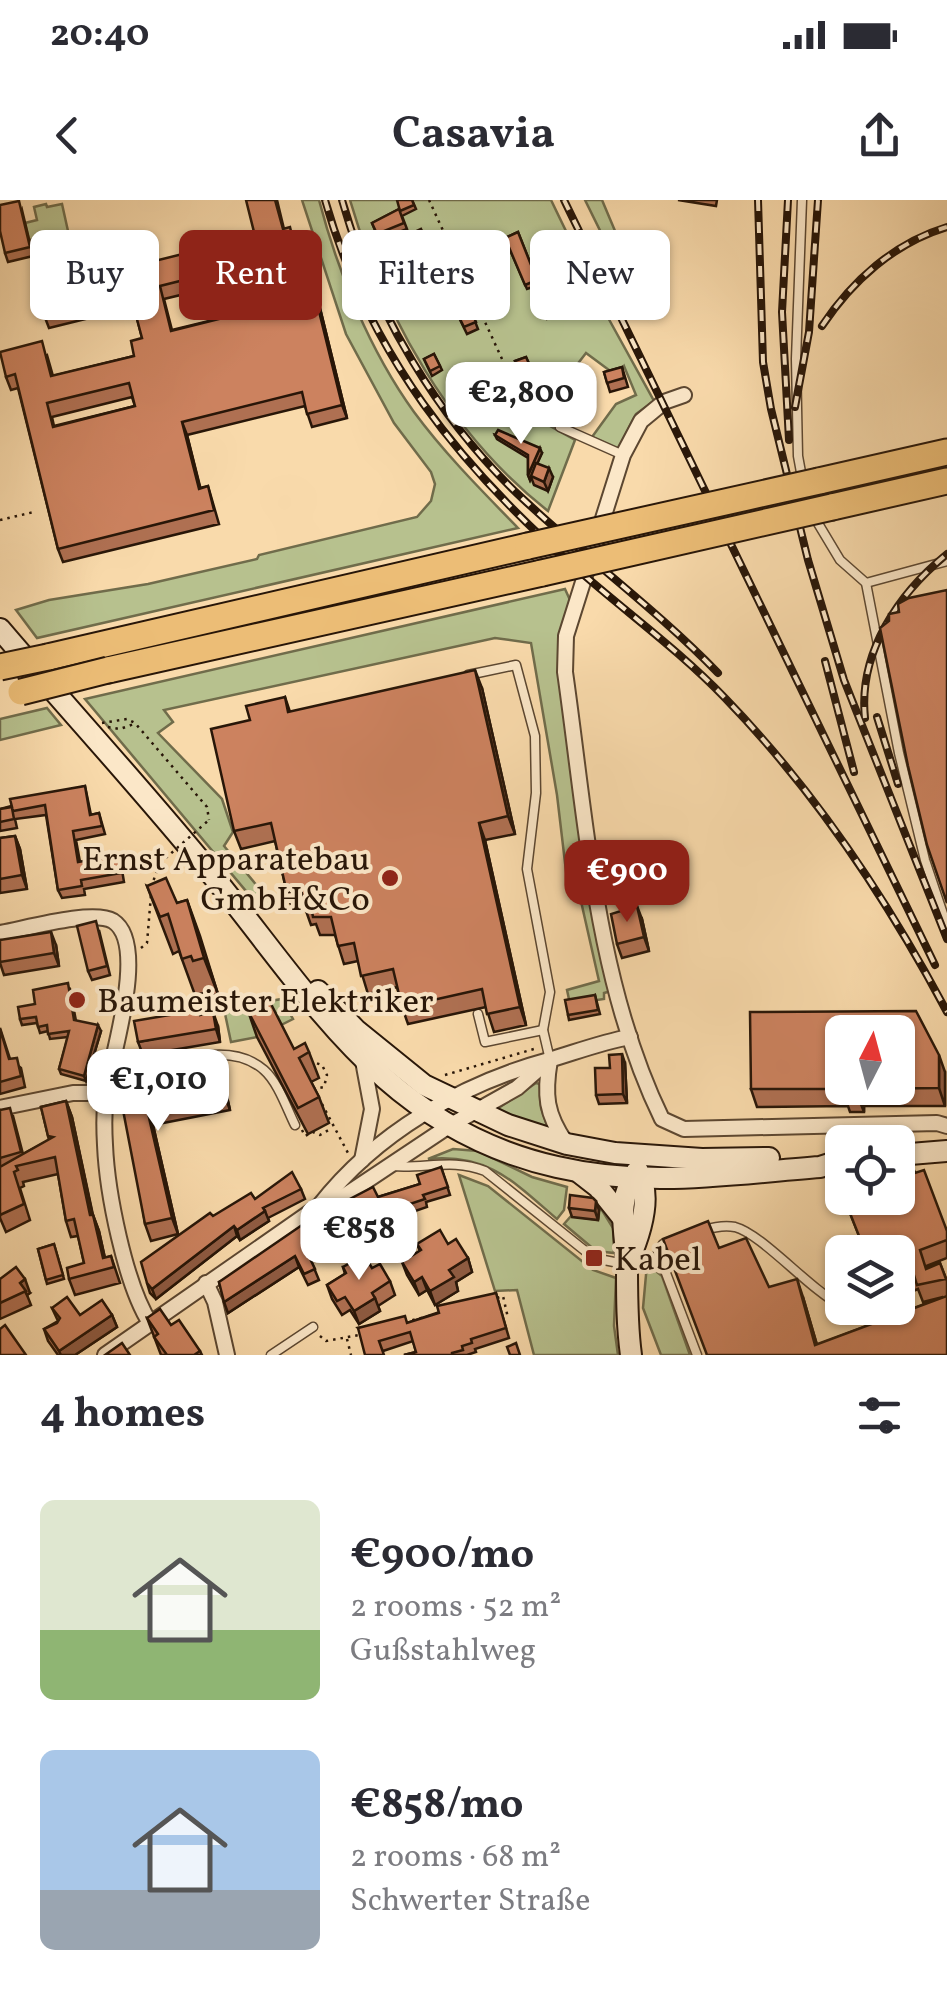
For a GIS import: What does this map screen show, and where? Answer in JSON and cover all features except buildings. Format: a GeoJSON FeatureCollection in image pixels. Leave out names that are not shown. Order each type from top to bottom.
{"type":"FeatureCollection","features":[{"type":"Feature","properties":{"kind":"highway"},"geometry":{"type":"LineString","coordinates":[[0,666],[947,452]]}},
{"type":"Feature","properties":{"kind":"highway"},"geometry":{"type":"LineString","coordinates":[[10,694],[947,481]]}},
{"type":"Feature","properties":{"kind":"main road"},"geometry":{"type":"LineString","coordinates":[[0,629],[208,869],[299,988],[363,1060],[427,1112],[509,1153],[579,1172],[637,1177],[825,1165]]}},
{"type":"Feature","properties":{"kind":"main road"},"geometry":{"type":"LineString","coordinates":[[272,949],[404,1070],[474,1111],[567,1144],[624,1154],[702,1159]]}},
{"type":"Feature","properties":{"kind":"main road"},"geometry":{"type":"LineString","coordinates":[[915,1154],[941,1152]]}},
{"type":"Feature","properties":{"kind":"main road"},"geometry":{"type":"LineString","coordinates":[[624,1154],[637,1177],[637,1241],[627,1264]]}},
{"type":"Feature","properties":{"kind":"main road"},"geometry":{"type":"LineString","coordinates":[[632,1355],[622,1218],[624,1196],[637,1177],[656,1164],[702,1159],[825,1159]]}},
{"type":"Feature","properties":{"kind":"main road"},"geometry":{"type":"LineString","coordinates":[[579,1172],[598,1187],[622,1218]]}},
{"type":"Feature","properties":{"kind":"street"},"geometry":{"type":"LineString","coordinates":[[684,395],[664,402],[641,420],[623,455],[566,636],[565,672],[600,921],[630,1036],[662,1119],[684,1130],[947,1126]]}},
{"type":"Feature","properties":{"kind":"street"},"geometry":{"type":"LineString","coordinates":[[0,933],[94,916],[113,921],[122,932],[128,959],[126,996],[106,1093],[105,1146],[112,1200],[138,1303],[150,1323]]}},
{"type":"Feature","properties":{"kind":"street"},"geometry":{"type":"LineString","coordinates":[[355,1156],[450,1099],[547,1053],[630,1036]]}},
{"type":"Feature","properties":{"kind":"street"},"geometry":{"type":"LineString","coordinates":[[320,1206],[332,1204],[449,1126],[517,1088],[547,1053]]}},
{"type":"Feature","properties":{"kind":"street"},"geometry":{"type":"LineString","coordinates":[[547,1053],[545,1101],[550,1118],[567,1144]]}},
{"type":"Feature","properties":{"kind":"street"},"geometry":{"type":"LineString","coordinates":[[104,1355],[320,1206],[355,1156],[372,1109],[363,1060]]}},
{"type":"Feature","properties":{"kind":"street"},"geometry":{"type":"LineString","coordinates":[[0,1108],[72,1093],[106,1093]]}},
{"type":"Feature","properties":{"kind":"street"},"geometry":{"type":"LineString","coordinates":[[206,1283],[227,1355]]}},
{"type":"Feature","properties":{"kind":"lane"},"geometry":{"type":"LineString","coordinates":[[802,200],[796,359],[798,456],[806,505],[840,560],[866,583],[899,753],[925,860],[947,926]]}},
{"type":"Feature","properties":{"kind":"lane"},"geometry":{"type":"LineString","coordinates":[[560,427],[623,455]]}},
{"type":"Feature","properties":{"kind":"lane"},"geometry":{"type":"LineString","coordinates":[[866,583],[947,561]]}},
{"type":"Feature","properties":{"kind":"lane"},"geometry":{"type":"LineString","coordinates":[[462,677],[516,665],[531,718],[536,793],[527,869],[550,992],[542,1030],[547,1053]]}},
{"type":"Feature","properties":{"kind":"lane"},"geometry":{"type":"LineString","coordinates":[[478,1014],[485,1042],[542,1030]]}},
{"type":"Feature","properties":{"kind":"lane"},"geometry":{"type":"LineString","coordinates":[[111,1069],[131,1072],[214,1056],[238,1056],[267,1072],[295,1126]]}},
{"type":"Feature","properties":{"kind":"lane"},"geometry":{"type":"LineString","coordinates":[[392,1166],[451,1163],[486,1171],[594,1258],[627,1264]]}},
{"type":"Feature","properties":{"kind":"lane"},"geometry":{"type":"LineString","coordinates":[[698,1232],[715,1227],[738,1228],[825,1297]]}},
{"type":"Feature","properties":{"kind":"lane"},"geometry":{"type":"LineString","coordinates":[[680,1238],[663,1244],[658,1252],[697,1355]]}},
{"type":"Feature","properties":{"kind":"lane"},"geometry":{"type":"LineString","coordinates":[[915,1310],[930,1308]]}},
{"type":"Feature","properties":{"kind":"lane"},"geometry":{"type":"LineString","coordinates":[[271,1355],[312,1327]]}},
{"type":"Feature","properties":{"kind":"path"},"geometry":{"type":"LineString","coordinates":[[429,200],[520,396],[545,421],[560,427]]}},
{"type":"Feature","properties":{"kind":"path"},"geometry":{"type":"LineString","coordinates":[[0,520],[34,512]]}},
{"type":"Feature","properties":{"kind":"path"},"geometry":{"type":"LineString","coordinates":[[128,959],[148,943],[152,884],[160,863],[209,820],[206,806],[135,723],[128,719],[100,723],[120,728],[135,723]]}},
{"type":"Feature","properties":{"kind":"path"},"geometry":{"type":"LineString","coordinates":[[439,1076],[547,1053]]}},
{"type":"Feature","properties":{"kind":"path"},"geometry":{"type":"LineString","coordinates":[[308,1060],[320,1063],[327,1074],[324,1087],[313,1088]]}},
{"type":"Feature","properties":{"kind":"path"},"geometry":{"type":"LineString","coordinates":[[309,1083],[355,1156]]}},
{"type":"Feature","properties":{"kind":"path"},"geometry":{"type":"LineString","coordinates":[[304,1135],[320,1135],[334,1127]]}},
{"type":"Feature","properties":{"kind":"path"},"geometry":{"type":"LineString","coordinates":[[485,1301],[503,1296],[508,1318]]}},
{"type":"Feature","properties":{"kind":"path"},"geometry":{"type":"LineString","coordinates":[[400,1324],[451,1310]]}},
{"type":"Feature","properties":{"kind":"path"},"geometry":{"type":"LineString","coordinates":[[436,1314],[439,1328]]}},
{"type":"Feature","properties":{"kind":"path"},"geometry":{"type":"LineString","coordinates":[[312,1327],[326,1342],[364,1333]]}},
{"type":"Feature","properties":{"kind":"path"},"geometry":{"type":"LineString","coordinates":[[346,1338],[351,1355]]}},
{"type":"Feature","properties":{"kind":"green space"},"geometry":{"type":"Polygon","coordinates":[[[302,200],[319,200],[342,271],[342,320],[362,320],[414,412],[518,528],[37,638],[16,610],[257,559],[259,555],[417,517],[431,501],[435,484],[431,472],[394,423],[346,334],[322,261],[322,230],[312,230],[302,200]]]}},
{"type":"Feature","properties":{"kind":"green space"},"geometry":{"type":"Polygon","coordinates":[[[350,200],[551,200],[565,230],[530,230],[530,320],[609,320],[654,401],[636,414],[618,449],[592,437],[616,404],[636,395],[624,366],[617,376],[586,353],[536,418],[575,440],[548,511],[481,447],[425,371],[397,320],[510,320],[510,230],[360,230],[350,200]]]}},
{"type":"Feature","properties":{"kind":"green space"},"geometry":{"type":"Polygon","coordinates":[[[585,200],[602,200],[615,230],[600,230],[585,200]]]}},
{"type":"Feature","properties":{"kind":"green space"},"geometry":{"type":"Polygon","coordinates":[[[62,204],[68,230],[30,230],[29,240],[25,223],[37,220],[34,207],[62,204]]]}},
{"type":"Feature","properties":{"kind":"green space"},"geometry":{"type":"Polygon","coordinates":[[[565,589],[570,600],[559,645],[590,898],[611,991],[604,993],[604,999],[570,1004],[567,990],[599,981],[578,888],[568,888],[557,795],[531,643],[495,638],[164,710],[173,722],[158,733],[222,799],[233,832],[224,846],[273,905],[261,909],[85,699],[565,589]]]}},
{"type":"Feature","properties":{"kind":"green space"},"geometry":{"type":"Polygon","coordinates":[[[47,708],[61,725],[0,740],[0,719],[47,708]]]}},
{"type":"Feature","properties":{"kind":"green space"},"geometry":{"type":"Polygon","coordinates":[[[282,999],[293,1019],[257,1037],[231,1042],[224,1009],[282,999]]]}},
{"type":"Feature","properties":{"kind":"green space"},"geometry":{"type":"Polygon","coordinates":[[[540,1084],[541,1108],[548,1128],[497,1109],[540,1084]]]}},
{"type":"Feature","properties":{"kind":"green space"},"geometry":{"type":"Polygon","coordinates":[[[453,1149],[478,1151],[532,1177],[567,1187],[564,1210],[557,1219],[513,1182],[484,1166],[449,1158],[428,1159],[453,1149]]]}},
{"type":"Feature","properties":{"kind":"green space"},"geometry":{"type":"Polygon","coordinates":[[[459,1175],[488,1186],[593,1270],[616,1278],[614,1326],[618,1355],[534,1355],[517,1290],[495,1291],[459,1175]]]}},
{"type":"Feature","properties":{"kind":"green space"},"geometry":{"type":"Polygon","coordinates":[[[600,1207],[613,1228],[614,1253],[596,1251],[564,1224],[571,1216],[598,1220],[600,1207]]]}},
{"type":"Feature","properties":{"kind":"green space"},"geometry":{"type":"Polygon","coordinates":[[[647,1264],[662,1276],[690,1355],[661,1355],[643,1308],[647,1264]]]}},
{"type":"Feature","properties":{"kind":"railway"},"geometry":{"type":"LineString","coordinates":[[325,200],[366,308],[423,404],[457,448],[534,530],[690,664],[758,734],[847,848],[900,928],[947,1012]]}},
{"type":"Feature","properties":{"kind":"railway"},"geometry":{"type":"LineString","coordinates":[[342,200],[355,241],[391,322],[413,362],[464,435],[523,499],[718,673]]}},
{"type":"Feature","properties":{"kind":"railway"},"geometry":{"type":"LineString","coordinates":[[564,200],[935,965]]}},
{"type":"Feature","properties":{"kind":"railway"},"geometry":{"type":"LineString","coordinates":[[758,200],[763,362],[808,560],[844,680],[947,939]]}},
{"type":"Feature","properties":{"kind":"railway"},"geometry":{"type":"LineString","coordinates":[[788,200],[782,312],[789,440]]}},
{"type":"Feature","properties":{"kind":"railway"},"geometry":{"type":"LineString","coordinates":[[795,407],[809,332],[818,200]]}},
{"type":"Feature","properties":{"kind":"railway"},"geometry":{"type":"LineString","coordinates":[[822,326],[861,279],[892,253],[947,227]]}},
{"type":"Feature","properties":{"kind":"railway"},"geometry":{"type":"LineString","coordinates":[[865,718],[868,670],[885,626],[913,587],[947,554]]}},
{"type":"Feature","properties":{"kind":"railway"},"geometry":{"type":"LineString","coordinates":[[825,661],[854,772]]}},
{"type":"Feature","properties":{"kind":"railway"},"geometry":{"type":"LineString","coordinates":[[877,717],[898,784]]}},
{"type":"Feature","properties":{"kind":"place","name":"Ernst Apparatebau GmbH&Co"},"geometry":{"type":"Point","coordinates":[390,878]}},
{"type":"Feature","properties":{"kind":"place","name":"Baumeister Elektriker"},"geometry":{"type":"Point","coordinates":[77,1000]}},
{"type":"Feature","properties":{"kind":"place","name":"Kabel"},"geometry":{"type":"Point","coordinates":[594,1258]}}]}
